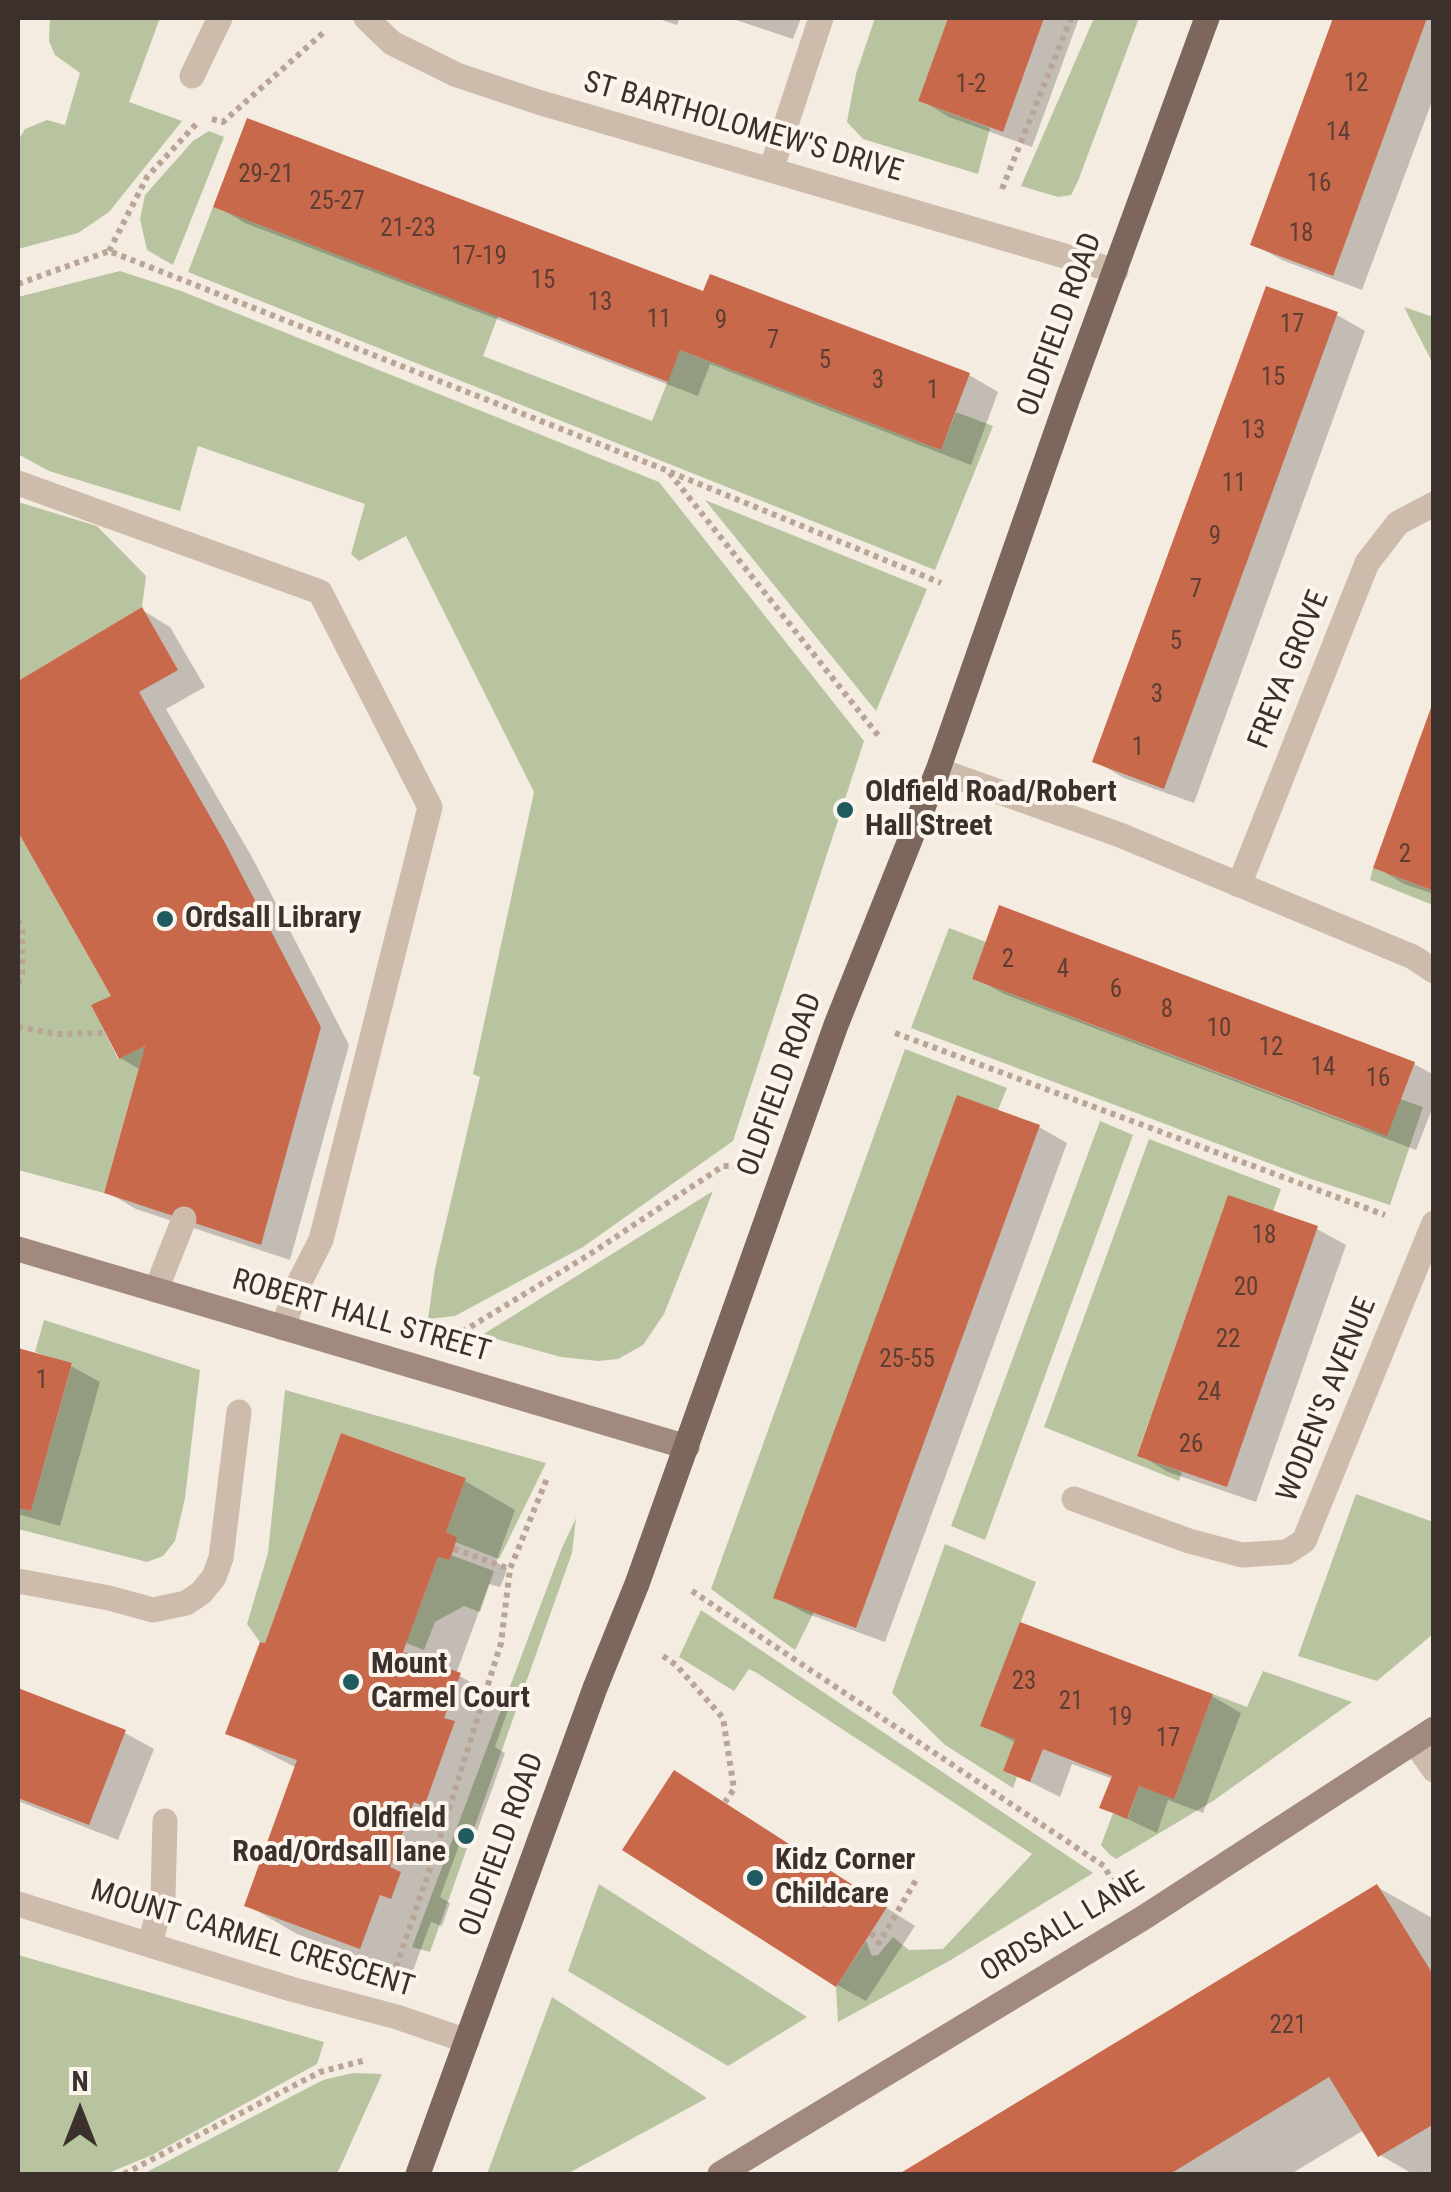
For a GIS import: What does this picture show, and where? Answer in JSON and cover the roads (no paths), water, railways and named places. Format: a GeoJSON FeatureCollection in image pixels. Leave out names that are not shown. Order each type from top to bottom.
{"type":"FeatureCollection","features":[{"type":"Feature","properties":{"kind":"main road","name":"OLDFIELD ROAD"},"geometry":{"type":"LineString","coordinates":[[418,2174],[594,1688],[638,1584],[836,1025],[938,770],[1208,18]]}},
{"type":"Feature","properties":{"kind":"main road","name":"ROBERT HALL STREET"},"geometry":{"type":"LineString","coordinates":[[18,1249],[687,1447]]}},
{"type":"Feature","properties":{"kind":"main road","name":"ORDSALL LANE"},"geometry":{"type":"LineString","coordinates":[[720,2174],[1143,1918],[1424,1736]]}},
{"type":"Feature","properties":{"kind":"street"},"geometry":{"type":"LineString","coordinates":[[192,76],[220,18]]}},
{"type":"Feature","properties":{"kind":"street","name":"ST BARTHOLOMEW'S DRIVE"},"geometry":{"type":"LineString","coordinates":[[366,18],[392,42],[458,75],[1116,272]]}},
{"type":"Feature","properties":{"kind":"street"},"geometry":{"type":"LineString","coordinates":[[771,170],[821,18]]}},
{"type":"Feature","properties":{"kind":"street"},"geometry":{"type":"LineString","coordinates":[[18,483],[320,592],[430,808],[321,1240],[296,1289],[283,1328]]}},
{"type":"Feature","properties":{"kind":"street","name":"FREYA GROVE"},"geometry":{"type":"LineString","coordinates":[[1239,885],[1368,563],[1398,524],[1434,504]]}},
{"type":"Feature","properties":{"kind":"street"},"geometry":{"type":"LineString","coordinates":[[938,770],[1120,835],[1413,957],[1434,971]]}},
{"type":"Feature","properties":{"kind":"street"},"geometry":{"type":"LineString","coordinates":[[156,1290],[184,1218]]}},
{"type":"Feature","properties":{"kind":"street","name":"WODEN'S AVENUE"},"geometry":{"type":"LineString","coordinates":[[1074,1499],[1190,1541],[1242,1554],[1287,1552],[1304,1541],[1434,1223]]}},
{"type":"Feature","properties":{"kind":"street"},"geometry":{"type":"LineString","coordinates":[[18,1581],[153,1610],[186,1603],[201,1593],[214,1577],[221,1558],[239,1412]]}},
{"type":"Feature","properties":{"kind":"street"},"geometry":{"type":"LineString","coordinates":[[1424,1736],[1434,1770]]}},
{"type":"Feature","properties":{"kind":"street"},"geometry":{"type":"LineString","coordinates":[[150,1942],[163,1897],[165,1821]]}},
{"type":"Feature","properties":{"kind":"street","name":"MOUNT CARMEL CRESCENT"},"geometry":{"type":"LineString","coordinates":[[18,1904],[291,1989],[397,2016],[467,2041]]}},
{"type":"Feature","properties":{"kind":"place","name":"Oldfield Road/Robert Hall Street"},"geometry":{"type":"Point","coordinates":[845,810]}},
{"type":"Feature","properties":{"kind":"place","name":"Ordsall Library"},"geometry":{"type":"Point","coordinates":[165,919]}},
{"type":"Feature","properties":{"kind":"place","name":"Mount Carmel Court"},"geometry":{"type":"Point","coordinates":[351,1682]}},
{"type":"Feature","properties":{"kind":"place","name":"Oldfield Road/Ordsall lane"},"geometry":{"type":"Point","coordinates":[466,1836]}},
{"type":"Feature","properties":{"kind":"place","name":"Kidz Corner Childcare"},"geometry":{"type":"Point","coordinates":[755,1878]}}]}
